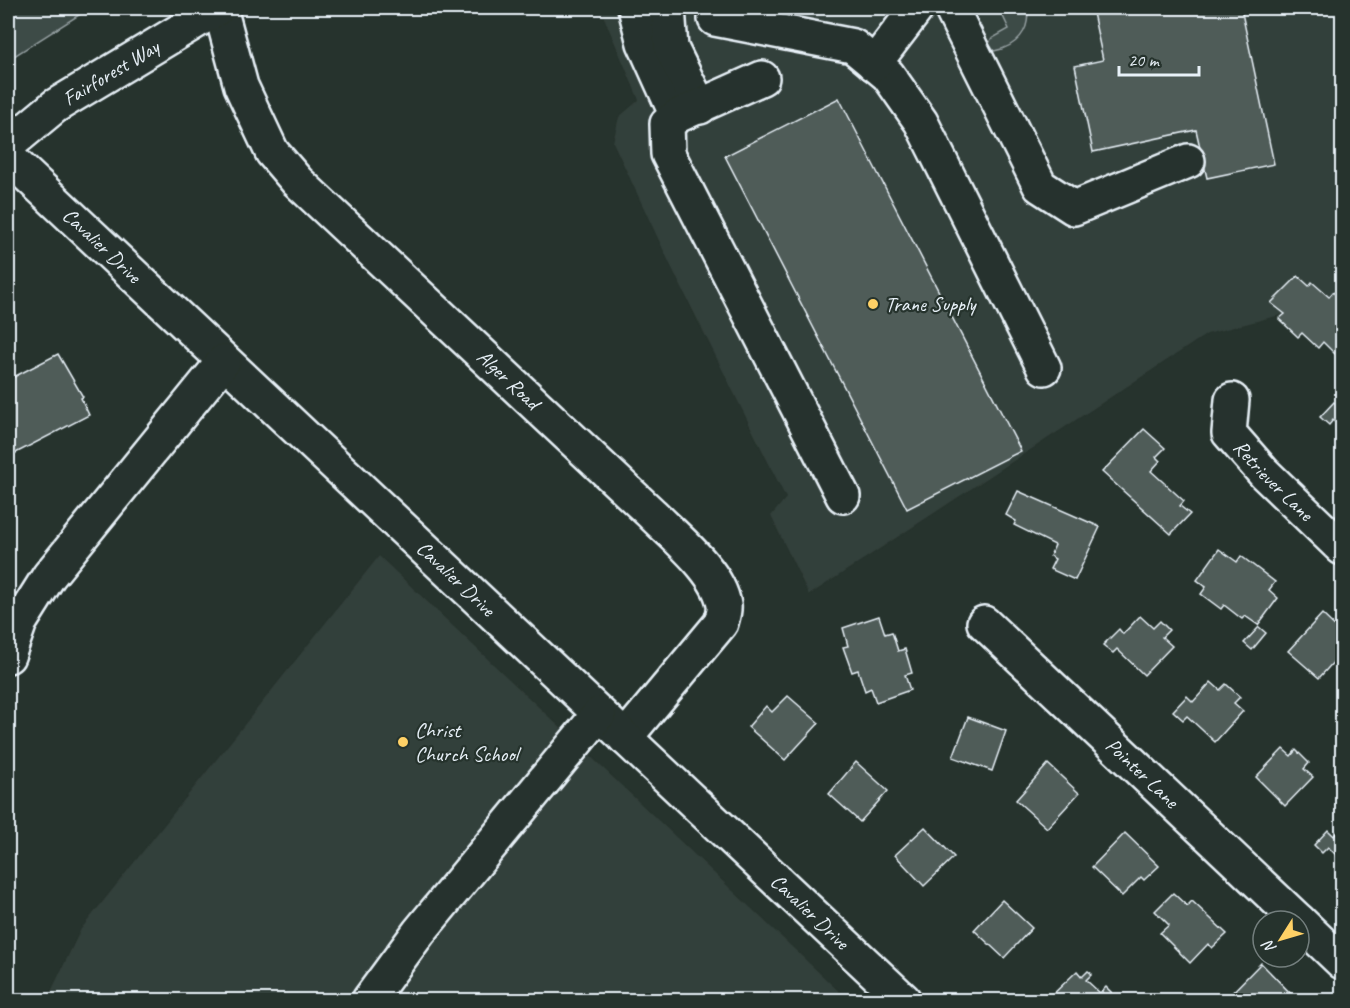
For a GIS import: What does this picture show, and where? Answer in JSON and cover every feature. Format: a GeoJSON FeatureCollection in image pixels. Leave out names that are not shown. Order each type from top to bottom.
{"type":"FeatureCollection","features":[{"type":"Feature","properties":{"kind":"street","name":"Fairforest Way"},"geometry":{"type":"LineString","coordinates":[[8,145],[55,106],[219,8]]}},
{"type":"Feature","properties":{"kind":"street","name":"Alger Road"},"geometry":{"type":"LineString","coordinates":[[219,8],[241,86],[272,152],[297,182],[652,514],[699,562],[717,586],[724,607],[721,623],[625,738]]}},
{"type":"Feature","properties":{"kind":"street"},"geometry":{"type":"LineString","coordinates":[[635,8],[644,43],[689,111]]}},
{"type":"Feature","properties":{"kind":"street"},"geometry":{"type":"LineString","coordinates":[[668,8],[671,48],[689,111]]}},
{"type":"Feature","properties":{"kind":"street"},"geometry":{"type":"LineString","coordinates":[[874,64],[917,8]]}},
{"type":"Feature","properties":{"kind":"street"},"geometry":{"type":"LineString","coordinates":[[951,8],[1040,186],[1074,208],[1188,161]]}},
{"type":"Feature","properties":{"kind":"street"},"geometry":{"type":"LineString","coordinates":[[715,19],[853,46],[888,75],[921,122],[1044,368]]}},
{"type":"Feature","properties":{"kind":"street"},"geometry":{"type":"LineString","coordinates":[[762,78],[689,111],[667,124],[668,154],[843,496]]}},
{"type":"Feature","properties":{"kind":"street","name":"Cavalier Drive"},"geometry":{"type":"LineString","coordinates":[[8,158],[904,1000]]}},
{"type":"Feature","properties":{"kind":"street"},"geometry":{"type":"LineString","coordinates":[[8,656],[20,622],[49,576],[224,361]]}},
{"type":"Feature","properties":{"kind":"street","name":"Retriever Lane"},"geometry":{"type":"LineString","coordinates":[[1232,400],[1229,433],[1264,473],[1342,548]]}},
{"type":"Feature","properties":{"kind":"street","name":"Pointer Lane"},"geometry":{"type":"LineString","coordinates":[[984,623],[1286,909]]}},
{"type":"Feature","properties":{"kind":"street"},"geometry":{"type":"LineString","coordinates":[[369,1000],[419,932],[599,714]]}},
{"type":"Feature","properties":{"kind":"street","name":"Pointer Lane"},"geometry":{"type":"LineString","coordinates":[[1311,932],[1342,962]]}},
{"type":"Feature","properties":{"kind":"shaded area"},"geometry":{"type":"Polygon","coordinates":[[[8,8],[90,8],[8,60],[8,8]]]}},
{"type":"Feature","properties":{"kind":"shaded area"},"geometry":{"type":"Polygon","coordinates":[[[600,8],[1342,8],[1342,299],[1207,334],[809,595],[771,516],[786,498],[670,264],[613,142],[619,117],[639,100],[600,8]]]}},
{"type":"Feature","properties":{"kind":"shaded area"},"geometry":{"type":"Polygon","coordinates":[[[999,8],[1027,8],[1028,16],[1027,24],[1020,37],[1009,46],[994,51],[989,44],[991,39],[1009,29],[999,8]]]}},
{"type":"Feature","properties":{"kind":"shaded area","name":"Christ Church School"},"geometry":{"type":"Polygon","coordinates":[[[379,556],[848,1000],[47,1000],[81,929],[379,556]]]}},
{"type":"Feature","properties":{"kind":"building"},"geometry":{"type":"Polygon","coordinates":[[[1092,8],[1241,8],[1274,164],[1207,178],[1196,130],[1093,152],[1075,66],[1103,60],[1092,8]]]}},
{"type":"Feature","properties":{"kind":"building","name":"Trane Supply"},"geometry":{"type":"Polygon","coordinates":[[[839,98],[1021,451],[907,509],[725,156],[839,98]]]}},
{"type":"Feature","properties":{"kind":"building"},"geometry":{"type":"Polygon","coordinates":[[[1298,276],[1309,286],[1312,282],[1329,297],[1333,292],[1342,301],[1342,346],[1335,354],[1323,342],[1318,348],[1302,333],[1298,337],[1279,319],[1285,314],[1271,303],[1298,276]]]}},
{"type":"Feature","properties":{"kind":"building"},"geometry":{"type":"Polygon","coordinates":[[[58,354],[83,397],[81,398],[89,415],[8,457],[8,380],[58,354]]]}},
{"type":"Feature","properties":{"kind":"building"},"geometry":{"type":"Polygon","coordinates":[[[1334,402],[1340,407],[1342,404],[1342,429],[1333,420],[1329,425],[1320,417],[1334,402]]]}},
{"type":"Feature","properties":{"kind":"building"},"geometry":{"type":"Polygon","coordinates":[[[1144,429],[1165,448],[1156,457],[1160,461],[1151,471],[1184,501],[1180,506],[1190,514],[1171,534],[1102,472],[1144,429]]]}},
{"type":"Feature","properties":{"kind":"building"},"geometry":{"type":"Polygon","coordinates":[[[1018,491],[1100,527],[1075,580],[1050,569],[1055,559],[1050,556],[1055,545],[1014,525],[1016,521],[1006,515],[1018,491]]]}},
{"type":"Feature","properties":{"kind":"building"},"geometry":{"type":"Polygon","coordinates":[[[1219,549],[1237,562],[1241,556],[1275,582],[1269,590],[1278,598],[1258,625],[1245,616],[1242,619],[1224,605],[1221,609],[1201,594],[1206,587],[1197,580],[1219,549]]]}},
{"type":"Feature","properties":{"kind":"building"},"geometry":{"type":"Polygon","coordinates":[[[1322,614],[1342,633],[1342,665],[1336,659],[1319,678],[1288,651],[1322,614]]]}},
{"type":"Feature","properties":{"kind":"building"},"geometry":{"type":"Polygon","coordinates":[[[879,616],[885,634],[892,632],[898,651],[905,649],[912,673],[905,675],[910,690],[876,702],[871,688],[865,691],[858,670],[852,672],[843,647],[848,646],[843,628],[879,616]]]}},
{"type":"Feature","properties":{"kind":"building"},"geometry":{"type":"Polygon","coordinates":[[[1140,616],[1153,628],[1160,621],[1169,630],[1162,637],[1172,646],[1144,675],[1117,649],[1113,653],[1103,645],[1119,629],[1123,634],[1140,616]]]}},
{"type":"Feature","properties":{"kind":"building"},"geometry":{"type":"Polygon","coordinates":[[[1259,627],[1266,633],[1252,650],[1244,643],[1259,627]]]}},
{"type":"Feature","properties":{"kind":"building"},"geometry":{"type":"Polygon","coordinates":[[[1211,682],[1220,690],[1226,684],[1240,697],[1234,703],[1243,711],[1215,742],[1187,716],[1183,720],[1173,711],[1187,696],[1193,702],[1211,682]]]}},
{"type":"Feature","properties":{"kind":"building"},"geometry":{"type":"Polygon","coordinates":[[[788,696],[819,723],[785,760],[748,727],[766,706],[772,712],[788,696]]]}},
{"type":"Feature","properties":{"kind":"building"},"geometry":{"type":"Polygon","coordinates":[[[968,717],[1006,731],[992,771],[953,757],[968,717]]]}},
{"type":"Feature","properties":{"kind":"building"},"geometry":{"type":"Polygon","coordinates":[[[1283,749],[1291,756],[1296,750],[1309,763],[1304,769],[1313,777],[1285,806],[1256,777],[1283,749]]]}},
{"type":"Feature","properties":{"kind":"building"},"geometry":{"type":"Polygon","coordinates":[[[856,762],[888,791],[860,822],[829,794],[856,762]]]}},
{"type":"Feature","properties":{"kind":"building"},"geometry":{"type":"Polygon","coordinates":[[[1048,764],[1079,793],[1047,828],[1016,800],[1048,764]]]}},
{"type":"Feature","properties":{"kind":"building"},"geometry":{"type":"Polygon","coordinates":[[[925,827],[954,857],[924,886],[895,855],[925,827]]]}},
{"type":"Feature","properties":{"kind":"building"},"geometry":{"type":"Polygon","coordinates":[[[1342,827],[1342,861],[1328,847],[1322,853],[1314,845],[1328,830],[1334,836],[1342,827]]]}},
{"type":"Feature","properties":{"kind":"building"},"geometry":{"type":"Polygon","coordinates":[[[1125,833],[1159,866],[1144,880],[1141,877],[1122,896],[1092,867],[1125,833]]]}},
{"type":"Feature","properties":{"kind":"building"},"geometry":{"type":"Polygon","coordinates":[[[1173,893],[1187,906],[1192,901],[1227,934],[1212,948],[1208,944],[1190,963],[1160,933],[1169,925],[1155,911],[1173,893]]]}},
{"type":"Feature","properties":{"kind":"building"},"geometry":{"type":"Polygon","coordinates":[[[1002,900],[1032,928],[1004,958],[974,930],[1002,900]]]}},
{"type":"Feature","properties":{"kind":"building"},"geometry":{"type":"Polygon","coordinates":[[[1255,969],[1267,969],[1295,998],[1292,1000],[1230,1000],[1227,998],[1255,969]]]}},
{"type":"Feature","properties":{"kind":"building"},"geometry":{"type":"Polygon","coordinates":[[[1077,971],[1082,977],[1088,971],[1092,974],[1086,980],[1100,993],[1106,987],[1112,993],[1104,1000],[1047,1000],[1077,971]]]}},
{"type":"Feature","properties":{"kind":"place","name":"Trane Supply"},"geometry":{"type":"Point","coordinates":[873,304]}},
{"type":"Feature","properties":{"kind":"place","name":"Christ Church School"},"geometry":{"type":"Point","coordinates":[403,742]}}]}
